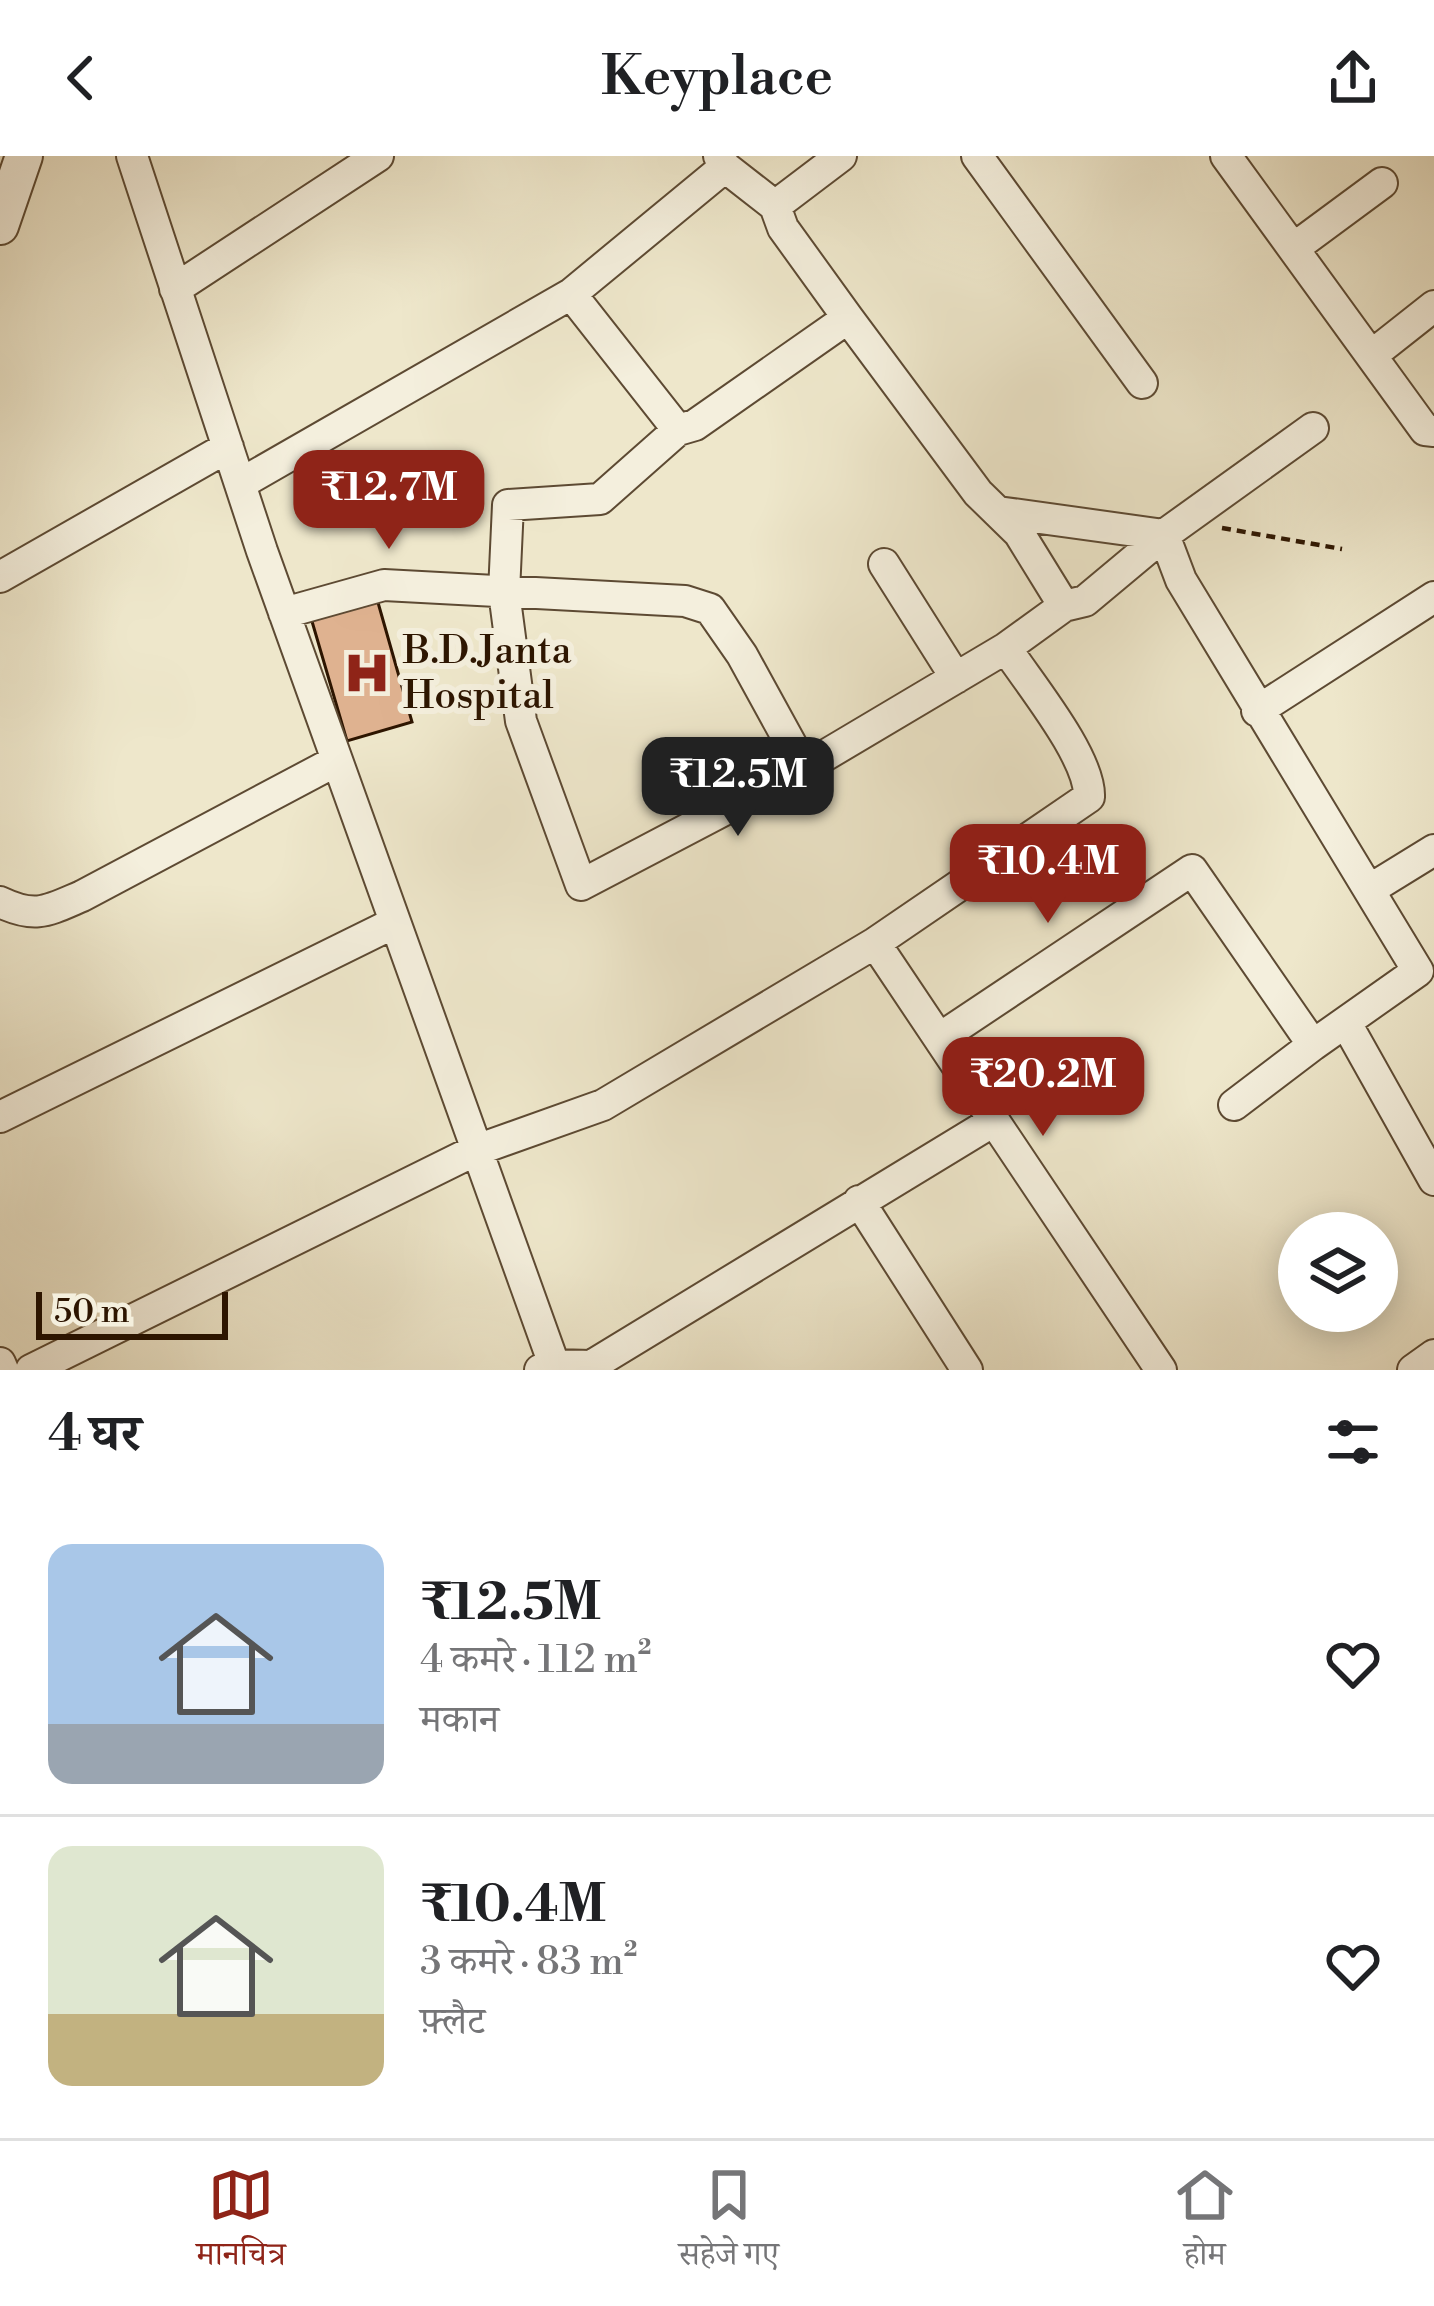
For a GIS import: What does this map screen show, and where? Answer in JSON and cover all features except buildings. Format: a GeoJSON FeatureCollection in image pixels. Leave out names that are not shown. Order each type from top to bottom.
{"type":"FeatureCollection","features":[{"type":"Feature","properties":{"kind":"street"},"geometry":{"type":"LineString","coordinates":[[4,203],[24,156]]}},
{"type":"Feature","properties":{"kind":"street"},"geometry":{"type":"LineString","coordinates":[[132,156],[284,613],[550,1368],[591,1366],[992,1122]]}},
{"type":"Feature","properties":{"kind":"street"},"geometry":{"type":"LineString","coordinates":[[175,289],[379,156]]}},
{"type":"Feature","properties":{"kind":"street"},"geometry":{"type":"LineString","coordinates":[[775,206],[841,156]]}},
{"type":"Feature","properties":{"kind":"street"},"geometry":{"type":"LineString","coordinates":[[976,156],[1142,383]]}},
{"type":"Feature","properties":{"kind":"street"},"geometry":{"type":"LineString","coordinates":[[1226,156],[1425,430],[1434,431]]}},
{"type":"Feature","properties":{"kind":"street"},"geometry":{"type":"LineString","coordinates":[[240,484],[571,294],[722,162],[775,206],[783,228],[978,493],[1019,532],[1064,606]]}},
{"type":"Feature","properties":{"kind":"street"},"geometry":{"type":"LineString","coordinates":[[1294,248],[1382,183]]}},
{"type":"Feature","properties":{"kind":"street"},"geometry":{"type":"LineString","coordinates":[[571,294],[678,430]]}},
{"type":"Feature","properties":{"kind":"street"},"geometry":{"type":"LineString","coordinates":[[1372,356],[1434,306]]}},
{"type":"Feature","properties":{"kind":"street"},"geometry":{"type":"LineString","coordinates":[[848,318],[694,425],[678,430],[600,499],[508,505],[504,592],[521,722],[580,885],[804,767],[1006,649],[1064,606],[1085,601],[1164,535],[1313,428]]}},
{"type":"Feature","properties":{"kind":"street"},"geometry":{"type":"LineString","coordinates":[[0,577],[38,551],[228,447]]}},
{"type":"Feature","properties":{"kind":"street"},"geometry":{"type":"LineString","coordinates":[[998,512],[1164,535]]}},
{"type":"Feature","properties":{"kind":"street"},"geometry":{"type":"LineString","coordinates":[[1164,535],[1181,580],[1257,711],[1418,971],[1234,1105]]}},
{"type":"Feature","properties":{"kind":"street"},"geometry":{"type":"LineString","coordinates":[[884,564],[956,678]]}},
{"type":"Feature","properties":{"kind":"street"},"geometry":{"type":"LineString","coordinates":[[284,613],[384,585],[685,601],[710,608],[804,767]]}},
{"type":"Feature","properties":{"kind":"street"},"geometry":{"type":"LineString","coordinates":[[1257,711],[1434,597]]}},
{"type":"Feature","properties":{"kind":"street"},"geometry":{"type":"LineString","coordinates":[[31,1370],[474,1151],[603,1105],[875,943],[1089,797],[1078,758],[1006,649]]}},
{"type":"Feature","properties":{"kind":"street"},"geometry":{"type":"LineString","coordinates":[[0,902],[41,913],[82,896],[336,761]]}},
{"type":"Feature","properties":{"kind":"street"},"geometry":{"type":"LineString","coordinates":[[1369,890],[1434,850]]}},
{"type":"Feature","properties":{"kind":"street"},"geometry":{"type":"LineString","coordinates":[[940,1038],[1192,870],[1312,1045]]}},
{"type":"Feature","properties":{"kind":"street"},"geometry":{"type":"LineString","coordinates":[[0,1117],[394,923]]}},
{"type":"Feature","properties":{"kind":"street"},"geometry":{"type":"LineString","coordinates":[[875,943],[1161,1370]]}},
{"type":"Feature","properties":{"kind":"street"},"geometry":{"type":"LineString","coordinates":[[1346,1023],[1434,1180]]}},
{"type":"Feature","properties":{"kind":"street"},"geometry":{"type":"LineString","coordinates":[[859,1201],[967,1370]]}},
{"type":"Feature","properties":{"kind":"street"},"geometry":{"type":"LineString","coordinates":[[1413,1370],[1434,1355]]}},
{"type":"Feature","properties":{"kind":"path"},"geometry":{"type":"LineString","coordinates":[[1199,511],[1212,526],[1342,549]]}},
{"type":"Feature","properties":{"kind":"place","name":"B.D.Janta Hospital"},"geometry":{"type":"Point","coordinates":[367,673]}}]}
